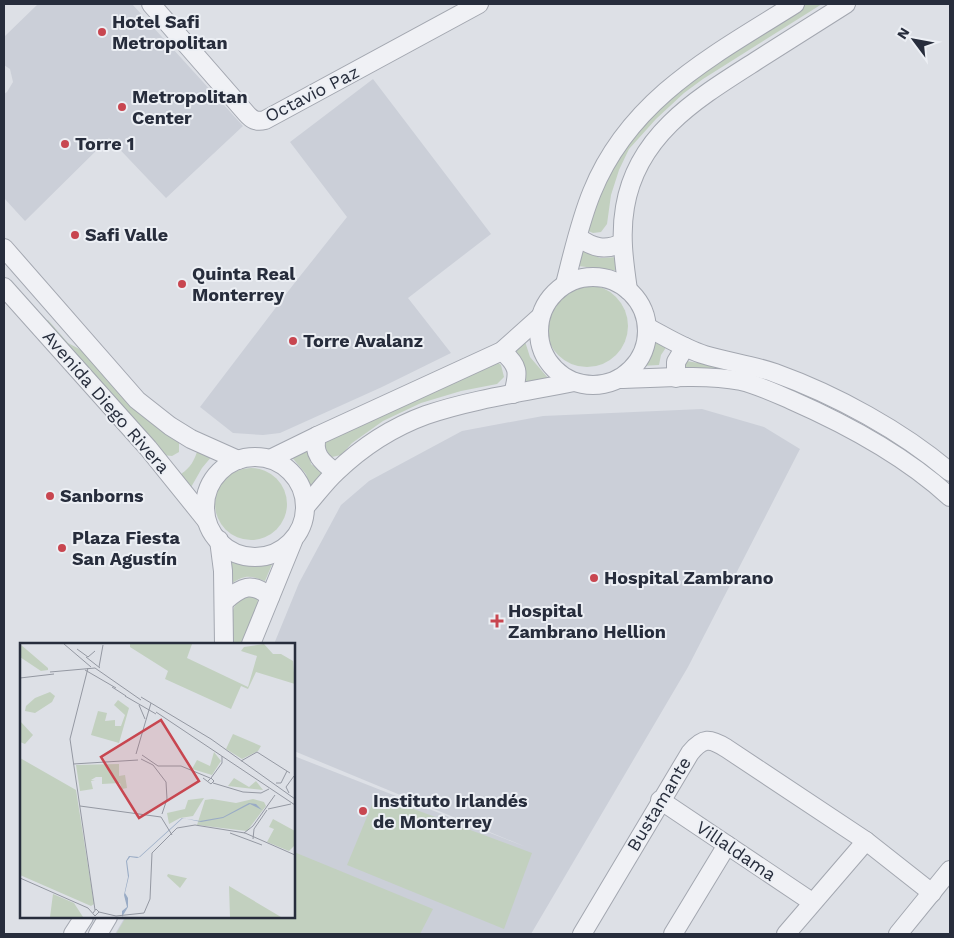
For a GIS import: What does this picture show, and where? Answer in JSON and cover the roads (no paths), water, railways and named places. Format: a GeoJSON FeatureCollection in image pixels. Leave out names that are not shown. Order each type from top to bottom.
{"type":"FeatureCollection","features":[{"type":"Feature","properties":{"kind":"street","name":"Octavio Paz"},"geometry":{"type":"LineString","coordinates":[[151,4],[251,119],[259,121],[265,120],[335,84],[479,4]]}},
{"type":"Feature","properties":{"kind":"street"},"geometry":{"type":"LineString","coordinates":[[565,284],[585,212],[599,176],[616,148],[642,114],[685,75],[795,4]]}},
{"type":"Feature","properties":{"kind":"street"},"geometry":{"type":"LineString","coordinates":[[619,379],[640,357],[648,338],[644,314],[628,290],[622,243],[624,208],[633,175],[643,157],[667,126],[701,96],[846,4]]}},
{"type":"Feature","properties":{"kind":"street"},"geometry":{"type":"LineString","coordinates":[[578,237],[594,246],[603,248],[622,243]]}},
{"type":"Feature","properties":{"kind":"street","name":"Avenida Diego Rivera"},"geometry":{"type":"LineString","coordinates":[[4,248],[137,400],[191,439],[238,460]]}},
{"type":"Feature","properties":{"kind":"street"},"geometry":{"type":"LineString","coordinates":[[574,382],[560,373],[548,359],[543,348],[540,334],[540,318],[549,298],[565,284],[581,278],[594,276],[606,278],[628,290]]}},
{"type":"Feature","properties":{"kind":"street","name":"Avenida Diego Rivera"},"geometry":{"type":"LineString","coordinates":[[4,286],[148,448],[206,520]]}},
{"type":"Feature","properties":{"kind":"street"},"geometry":{"type":"LineString","coordinates":[[294,540],[276,553],[262,556],[246,556],[232,551],[211,531],[206,520],[205,504],[213,481],[222,471],[238,460],[249,457],[270,459],[502,351],[540,318]]}},
{"type":"Feature","properties":{"kind":"street"},"geometry":{"type":"LineString","coordinates":[[647,327],[685,347],[706,355],[776,374],[809,387],[881,423],[950,472]]}},
{"type":"Feature","properties":{"kind":"street"},"geometry":{"type":"LineString","coordinates":[[676,378],[676,362],[685,347]]}},
{"type":"Feature","properties":{"kind":"street"},"geometry":{"type":"LineString","coordinates":[[502,351],[512,361],[518,372],[514,394]]}},
{"type":"Feature","properties":{"kind":"street"},"geometry":{"type":"LineString","coordinates":[[306,506],[335,472],[377,440],[424,416],[451,408],[574,382],[597,384],[619,379],[676,378],[741,381],[763,388],[804,406],[886,448],[909,463],[950,497]]}},
{"type":"Feature","properties":{"kind":"street"},"geometry":{"type":"LineString","coordinates":[[317,436],[315,448],[317,455],[321,461],[335,472]]}},
{"type":"Feature","properties":{"kind":"street"},"geometry":{"type":"LineString","coordinates":[[251,643],[294,540],[303,524],[306,506],[301,488],[293,477],[270,459]]}},
{"type":"Feature","properties":{"kind":"street"},"geometry":{"type":"LineString","coordinates":[[219,540],[225,601],[224,643]]}},
{"type":"Feature","properties":{"kind":"street"},"geometry":{"type":"LineString","coordinates":[[225,601],[237,590],[252,587],[260,589],[270,597]]}},
{"type":"Feature","properties":{"kind":"street","name":"Bustamante"},"geometry":{"type":"LineString","coordinates":[[582,934],[660,800],[695,747],[704,740],[726,748],[866,842],[932,893]]}},
{"type":"Feature","properties":{"kind":"street","name":"Villaldama"},"geometry":{"type":"LineString","coordinates":[[660,800],[812,902]]}},
{"type":"Feature","properties":{"kind":"street"},"geometry":{"type":"LineString","coordinates":[[786,934],[866,842]]}},
{"type":"Feature","properties":{"kind":"street"},"geometry":{"type":"LineString","coordinates":[[673,934],[727,845]]}},
{"type":"Feature","properties":{"kind":"street"},"geometry":{"type":"LineString","coordinates":[[898,934],[950,870]]}},
{"type":"Feature","properties":{"kind":"street"},"geometry":{"type":"LineString","coordinates":[[73,934],[83,918]]}},
{"type":"Feature","properties":{"kind":"street"},"geometry":{"type":"LineString","coordinates":[[98,934],[107,918]]}},
{"type":"Feature","properties":{"kind":"place","name":"Hotel Safi Metropolitan"},"geometry":{"type":"Point","coordinates":[102,32]}},
{"type":"Feature","properties":{"kind":"place","name":"Metropolitan Center"},"geometry":{"type":"Point","coordinates":[122,107]}},
{"type":"Feature","properties":{"kind":"place","name":"Torre 1"},"geometry":{"type":"Point","coordinates":[65,144]}},
{"type":"Feature","properties":{"kind":"place","name":"Safi Valle"},"geometry":{"type":"Point","coordinates":[75,235]}},
{"type":"Feature","properties":{"kind":"place","name":"Quinta Real Monterrey"},"geometry":{"type":"Point","coordinates":[182,284]}},
{"type":"Feature","properties":{"kind":"place","name":"Torre Avalanz"},"geometry":{"type":"Point","coordinates":[293,341]}},
{"type":"Feature","properties":{"kind":"place","name":"Sanborns"},"geometry":{"type":"Point","coordinates":[50,496]}},
{"type":"Feature","properties":{"kind":"place","name":"Plaza Fiesta San Agustín"},"geometry":{"type":"Point","coordinates":[62,548]}},
{"type":"Feature","properties":{"kind":"place","name":"Hospital Zambrano"},"geometry":{"type":"Point","coordinates":[594,578]}},
{"type":"Feature","properties":{"kind":"place","name":"Hospital Zambrano Hellion"},"geometry":{"type":"Point","coordinates":[497,621]}},
{"type":"Feature","properties":{"kind":"place","name":"Instituto Irlandés de Monterrey"},"geometry":{"type":"Point","coordinates":[363,811]}}]}
